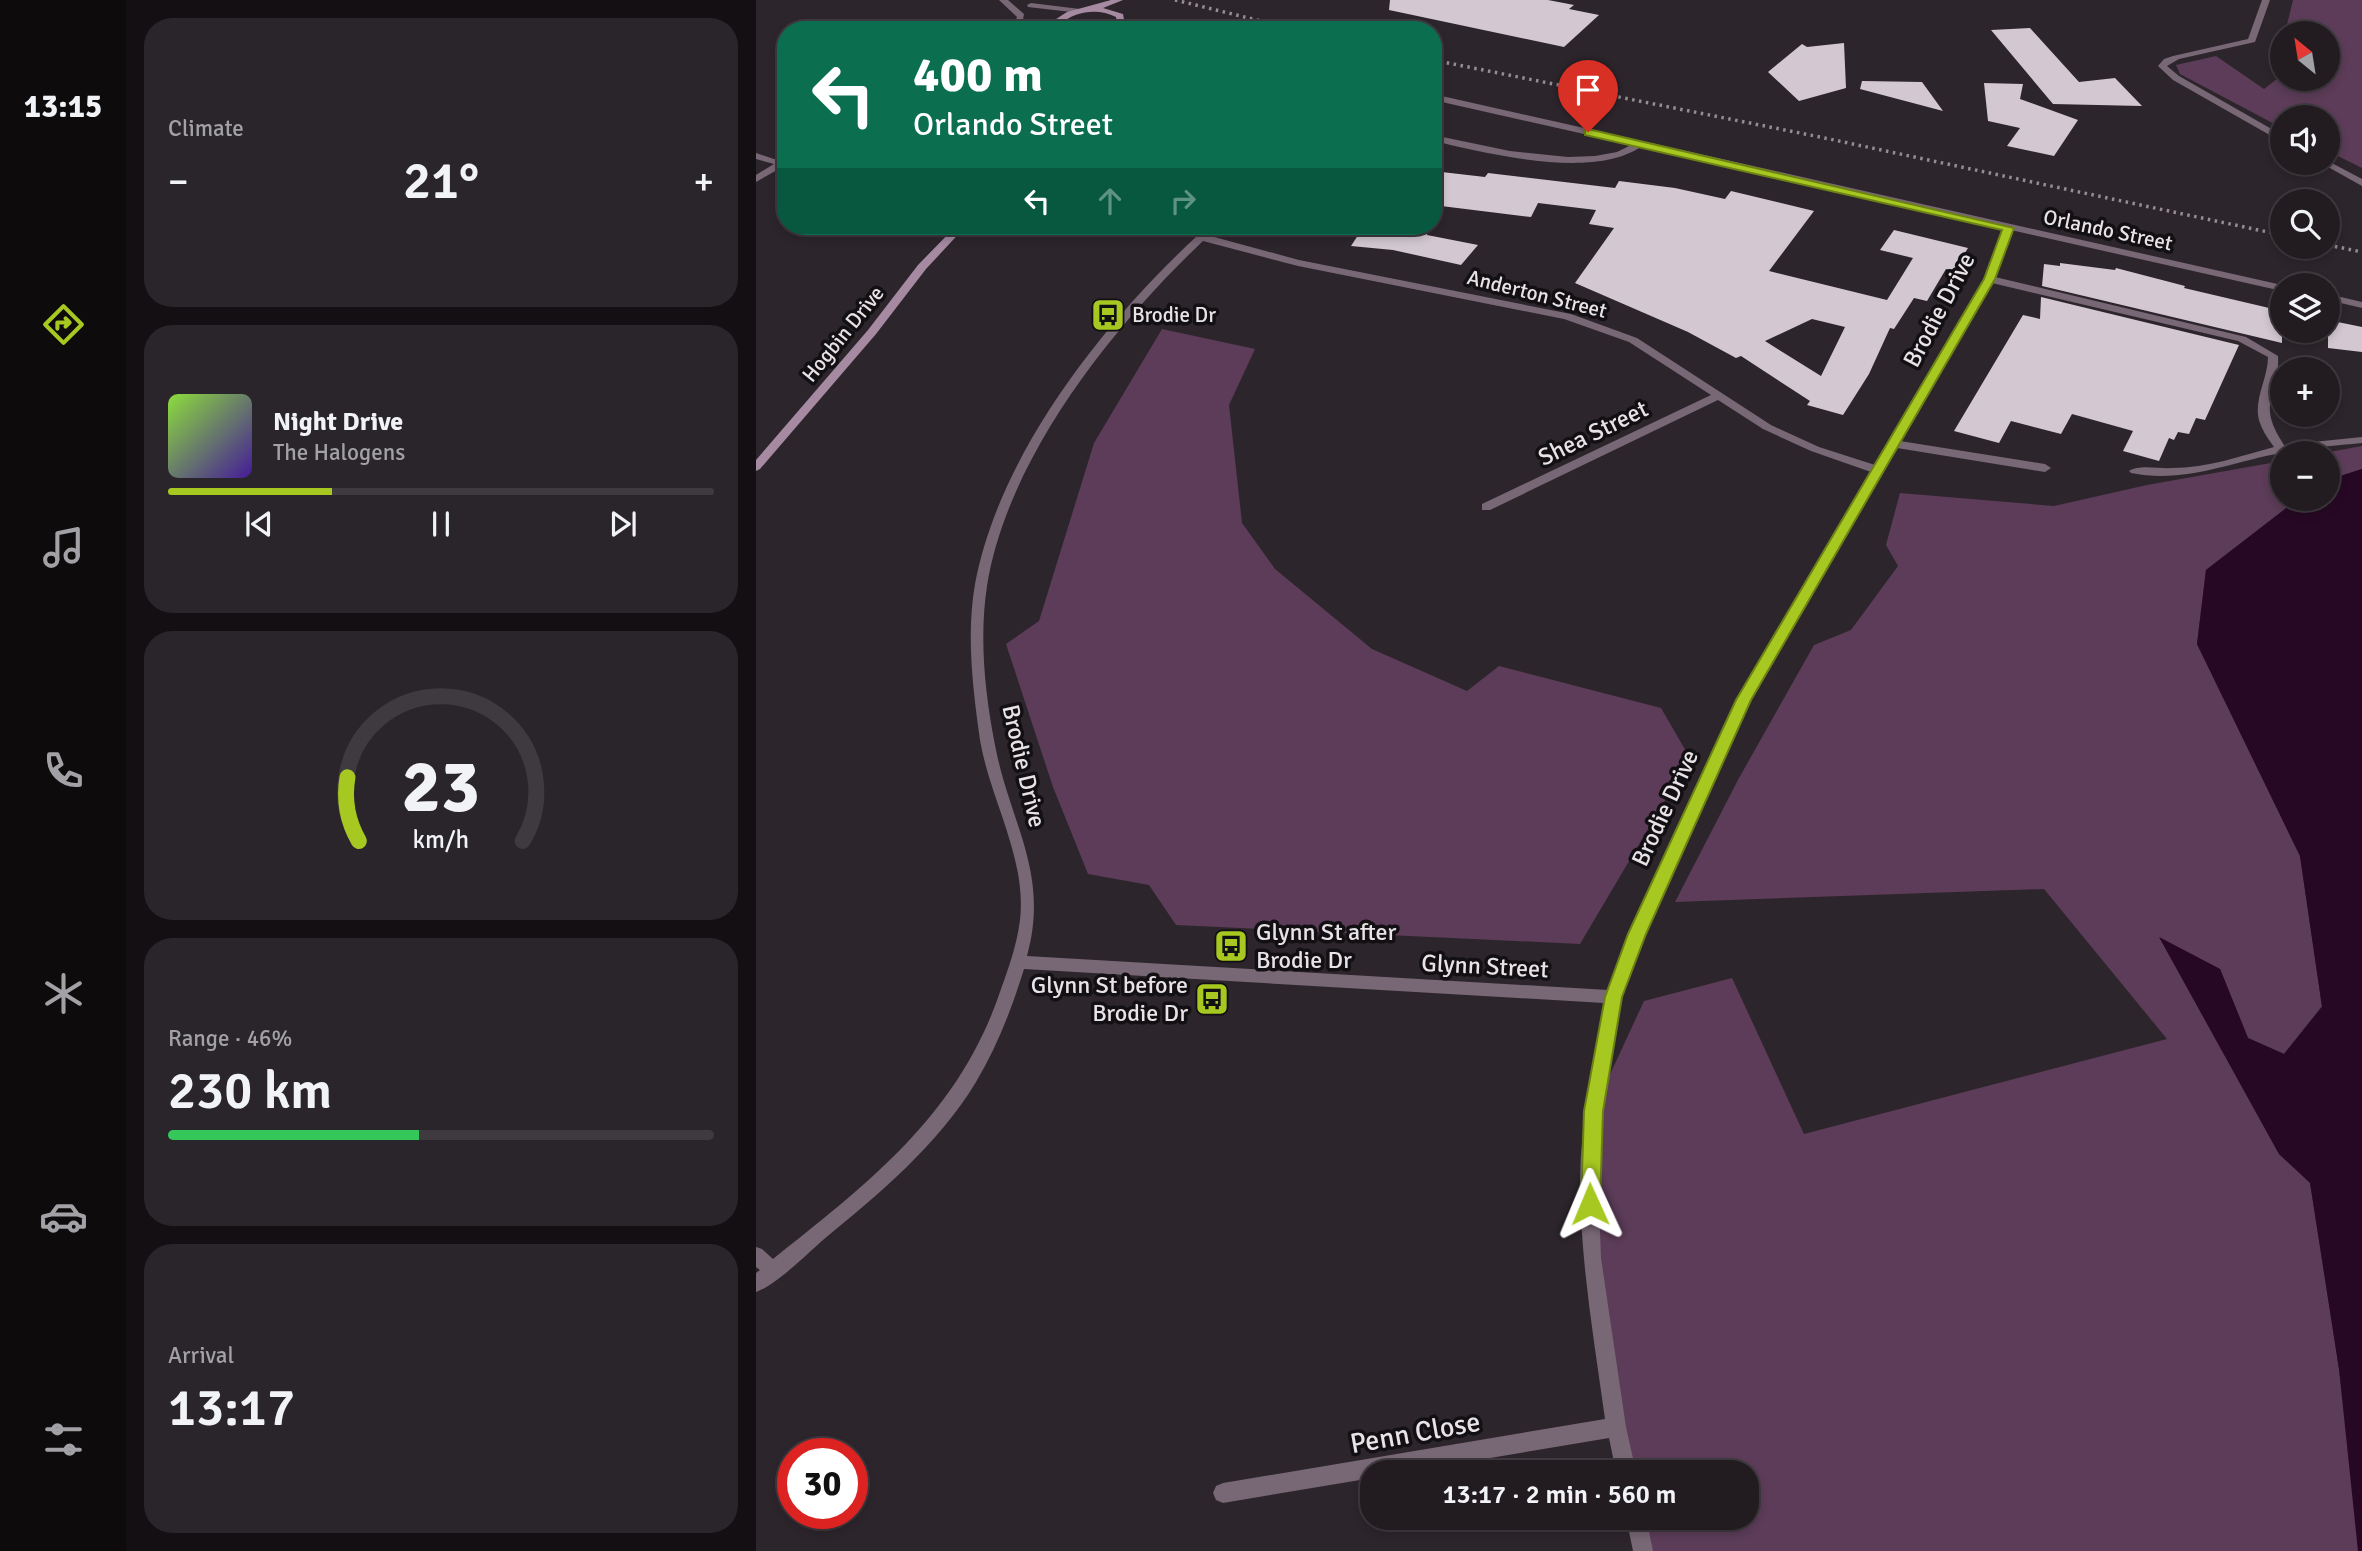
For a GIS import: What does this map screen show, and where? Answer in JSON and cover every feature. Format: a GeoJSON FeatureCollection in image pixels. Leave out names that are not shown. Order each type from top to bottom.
{"type":"FeatureCollection","features":[{"type":"Feature","properties":{"kind":"main road"},"geometry":{"type":"LineString","coordinates":[[1065,21],[1083,11],[1121,0]]}},
{"type":"Feature","properties":{"kind":"main road"},"geometry":{"type":"LineString","coordinates":[[1114,13],[1121,0]]}},
{"type":"Feature","properties":{"kind":"main road"},"geometry":{"type":"LineString","coordinates":[[1083,11],[1114,13],[1122,20]]}},
{"type":"Feature","properties":{"kind":"main road","name":"Hogbin Drive"},"geometry":{"type":"LineString","coordinates":[[756,467],[872,332],[922,267],[952,235]]}},
{"type":"Feature","properties":{"kind":"street"},"geometry":{"type":"LineString","coordinates":[[1003,0],[1019,12],[1018,21]]}},
{"type":"Feature","properties":{"kind":"street"},"geometry":{"type":"LineString","coordinates":[[1021,0],[1050,21]]}},
{"type":"Feature","properties":{"kind":"street"},"geometry":{"type":"LineString","coordinates":[[2266,0],[2252,40],[2231,48],[2169,58],[2162,66],[2188,85],[2270,132]]}},
{"type":"Feature","properties":{"kind":"street"},"geometry":{"type":"LineString","coordinates":[[1031,5],[1083,11]]}},
{"type":"Feature","properties":{"kind":"street","name":"Orlando Street"},"geometry":{"type":"LineString","coordinates":[[1442,99],[2270,285]]}},
{"type":"Feature","properties":{"kind":"street"},"geometry":{"type":"LineString","coordinates":[[1442,139],[1575,161],[1613,158],[1640,144]]}},
{"type":"Feature","properties":{"kind":"street"},"geometry":{"type":"LineString","coordinates":[[756,156],[777,160]]}},
{"type":"Feature","properties":{"kind":"street"},"geometry":{"type":"LineString","coordinates":[[756,179],[777,166]]}},
{"type":"Feature","properties":{"kind":"street"},"geometry":{"type":"LineString","coordinates":[[2340,171],[2362,183]]}},
{"type":"Feature","properties":{"kind":"street","name":"Brodie Drive"},"geometry":{"type":"LineString","coordinates":[[1623,1460],[1616,1427],[1592,1258],[1590,1177],[1593,1111],[1614,997],[1656,891],[1744,700],[1989,279],[2008,228]]}},
{"type":"Feature","properties":{"kind":"street","name":"Brodie Drive"},"geometry":{"type":"LineString","coordinates":[[756,1284],[903,1158],[934,1125],[965,1084],[985,1049],[1019,962],[1028,912],[1025,879],[988,749],[979,666],[981,586],[1005,501],[1071,387],[1145,290],[1199,235]]}},
{"type":"Feature","properties":{"kind":"street","name":"Anderton Street"},"geometry":{"type":"LineString","coordinates":[[1215,235],[1298,263],[1567,316],[1633,340],[1767,427],[1815,449],[1878,470]]}},
{"type":"Feature","properties":{"kind":"street"},"geometry":{"type":"LineString","coordinates":[[1989,279],[2242,339],[2259,346],[2273,356],[2275,370],[2264,409],[2264,421],[2276,441]]}},
{"type":"Feature","properties":{"kind":"street"},"geometry":{"type":"LineString","coordinates":[[2340,300],[2362,305]]}},
{"type":"Feature","properties":{"kind":"street","name":"Shea Street"},"geometry":{"type":"LineString","coordinates":[[1486,507],[1718,396]]}},
{"type":"Feature","properties":{"kind":"street"},"geometry":{"type":"LineString","coordinates":[[2340,442],[2362,440]]}},
{"type":"Feature","properties":{"kind":"street"},"geometry":{"type":"LineString","coordinates":[[1895,444],[2045,468]]}},
{"type":"Feature","properties":{"kind":"street"},"geometry":{"type":"LineString","coordinates":[[2135,471],[2174,472],[2209,468],[2270,452]]}},
{"type":"Feature","properties":{"kind":"street","name":"Glynn Street"},"geometry":{"type":"LineString","coordinates":[[1019,962],[1614,997]]}},
{"type":"Feature","properties":{"kind":"street"},"geometry":{"type":"LineString","coordinates":[[756,1255],[773,1271]]}},
{"type":"Feature","properties":{"kind":"street","name":"Penn Close"},"geometry":{"type":"LineString","coordinates":[[1223,1493],[1616,1427]]}},
{"type":"Feature","properties":{"kind":"street"},"geometry":{"type":"LineString","coordinates":[[1639,1530],[1643,1551]]}},
{"type":"Feature","properties":{"kind":"shaded area"},"geometry":{"type":"Polygon","coordinates":[[[2293,0],[2362,0],[2362,168],[2340,157],[2340,105],[2270,105],[2270,122],[2180,74],[2176,65],[2216,56],[2264,89],[2270,84],[2270,91],[2340,91],[2340,21],[2288,21],[2293,0]]]}},
{"type":"Feature","properties":{"kind":"shaded area"},"geometry":{"type":"Polygon","coordinates":[[[1162,329],[1255,349],[1229,405],[1242,523],[1275,569],[1372,649],[1467,691],[1499,666],[1661,708],[1690,758],[1580,944],[1176,925],[1149,885],[1088,874],[1053,787],[1006,644],[1039,621],[1094,443],[1162,329]]]}},
{"type":"Feature","properties":{"kind":"shaded area"},"geometry":{"type":"Polygon","coordinates":[[[2362,446],[2362,469],[2340,476],[2340,450],[2362,446]]]}},
{"type":"Feature","properties":{"kind":"shaded area"},"geometry":{"type":"Polygon","coordinates":[[[2270,463],[2270,511],[2282,511],[2206,570],[2197,644],[2300,856],[2322,1006],[2284,1054],[2248,1038],[2220,969],[2160,938],[2279,1154],[2310,1182],[2339,1369],[2362,1551],[1643,1551],[1639,1530],[1759,1530],[1759,1460],[1624,1460],[1592,1258],[1593,1111],[1644,1001],[1732,978],[1804,1134],[2167,1039],[2044,889],[1675,902],[1739,778],[1814,645],[1851,630],[1898,566],[1886,545],[1900,493],[2054,506],[2147,485],[2270,463]]]}},
{"type":"Feature","properties":{"kind":"shaded area"},"geometry":{"type":"Polygon","coordinates":[[[2362,469],[2362,1551],[2358,1551],[2339,1369],[2310,1183],[2279,1154],[2159,937],[2220,969],[2248,1038],[2284,1054],[2322,1007],[2300,856],[2197,644],[2206,570],[2282,511],[2340,511],[2340,476],[2362,469]]]}},
{"type":"Feature","properties":{"kind":"building"},"geometry":{"type":"Polygon","coordinates":[[[1390,0],[1548,0],[1574,5],[1569,9],[1599,15],[1564,47],[1389,10],[1390,0]]]}},
{"type":"Feature","properties":{"kind":"building"},"geometry":{"type":"Polygon","coordinates":[[[2030,28],[2079,82],[2115,78],[2142,106],[2053,104],[1991,30],[2030,28]]]}},
{"type":"Feature","properties":{"kind":"building"},"geometry":{"type":"Polygon","coordinates":[[[1844,43],[1846,88],[1799,101],[1768,72],[1802,44],[1807,47],[1844,43]]]}},
{"type":"Feature","properties":{"kind":"building"},"geometry":{"type":"Polygon","coordinates":[[[1862,81],[1922,82],[1943,111],[1860,89],[1862,81]]]}},
{"type":"Feature","properties":{"kind":"building"},"geometry":{"type":"Polygon","coordinates":[[[1984,83],[2023,84],[2020,99],[2078,120],[2054,156],[2007,146],[2020,128],[1988,121],[1984,83]]]}},
{"type":"Feature","properties":{"kind":"building"},"geometry":{"type":"Polygon","coordinates":[[[1442,172],[1485,177],[1488,173],[1615,188],[1619,181],[1675,188],[1725,199],[1731,191],[1814,211],[1769,271],[1887,300],[1913,258],[1880,250],[1894,230],[1968,248],[1954,270],[1946,269],[1927,301],[1914,298],[1894,329],[1890,328],[1869,374],[1843,415],[1807,405],[1810,401],[1741,356],[1736,358],[1688,332],[1575,283],[1614,228],[1589,224],[1596,210],[1538,203],[1531,217],[1442,206],[1442,172]],[[1812,319],[1765,341],[1821,376],[1845,327],[1812,319]]]}},
{"type":"Feature","properties":{"kind":"building"},"geometry":{"type":"Polygon","coordinates":[[[1358,235],[1427,235],[1478,245],[1461,265],[1393,250],[1351,246],[1358,235]]]}},
{"type":"Feature","properties":{"kind":"building"},"geometry":{"type":"Polygon","coordinates":[[[2060,263],[2116,268],[2185,286],[2184,288],[2270,308],[2270,340],[2042,286],[2044,264],[2060,266],[2060,263]]]}},
{"type":"Feature","properties":{"kind":"building"},"geometry":{"type":"Polygon","coordinates":[[[2041,297],[2239,345],[2205,420],[2196,418],[2189,434],[2178,432],[2174,440],[2169,438],[2159,461],[2123,451],[2133,431],[2072,414],[2061,434],[2011,421],[1999,443],[1954,431],[2023,315],[2040,319],[2041,297]]]}},
{"type":"Feature","properties":{"kind":"building"},"geometry":{"type":"Polygon","coordinates":[[[2340,322],[2362,327],[2362,352],[2328,348],[2328,343],[2340,343],[2340,322]]]}},
{"type":"Feature","properties":{"kind":"railway"},"geometry":{"type":"LineString","coordinates":[[1175,0],[1261,21]]}},
{"type":"Feature","properties":{"kind":"railway"},"geometry":{"type":"LineString","coordinates":[[1442,62],[1820,137],[2270,232]]}},
{"type":"Feature","properties":{"kind":"railway"},"geometry":{"type":"LineString","coordinates":[[2340,247],[2362,252]]}},
{"type":"Feature","properties":{"kind":"place","name":"Brodie Dr"},"geometry":{"type":"Point","coordinates":[1108,315]}},
{"type":"Feature","properties":{"kind":"place","name":"Glynn St after Brodie Dr"},"geometry":{"type":"Point","coordinates":[1231,946]}},
{"type":"Feature","properties":{"kind":"place","name":"Glynn St before Brodie Dr"},"geometry":{"type":"Point","coordinates":[1212,999]}},
{"type":"Feature","properties":{"kind":"route"},"geometry":{"type":"LineString","coordinates":[[1588,132],[2008,228],[1989,279],[1744,700],[1637,934],[1614,997],[1593,1111],[1590,1204]]}}]}
